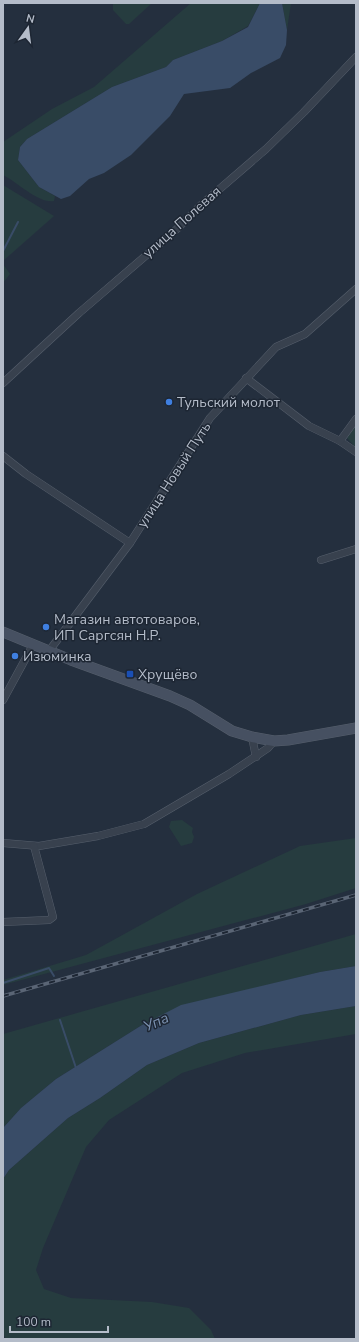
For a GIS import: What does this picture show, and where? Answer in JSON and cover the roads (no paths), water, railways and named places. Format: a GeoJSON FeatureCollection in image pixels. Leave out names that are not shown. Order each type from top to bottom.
{"type":"FeatureCollection","features":[{"type":"Feature","properties":{"kind":"main road"},"geometry":{"type":"LineString","coordinates":[[3,632],[33,645],[170,696],[190,705],[232,731],[252,737],[274,741],[305,738],[356,728]]}},
{"type":"Feature","properties":{"kind":"street","name":"улица Полевая"},"geometry":{"type":"LineString","coordinates":[[3,383],[79,312],[178,228],[201,204],[266,149],[304,112],[356,57]]}},
{"type":"Feature","properties":{"kind":"street","name":"улица Новый Путь"},"geometry":{"type":"LineString","coordinates":[[49,651],[130,542],[198,434],[246,378],[276,347],[305,334],[356,289]]}},
{"type":"Feature","properties":{"kind":"street"},"geometry":{"type":"LineString","coordinates":[[246,378],[309,426],[356,452]]}},
{"type":"Feature","properties":{"kind":"street"},"geometry":{"type":"LineString","coordinates":[[340,442],[356,419]]}},
{"type":"Feature","properties":{"kind":"street"},"geometry":{"type":"LineString","coordinates":[[3,456],[26,474],[130,542]]}},
{"type":"Feature","properties":{"kind":"street"},"geometry":{"type":"LineString","coordinates":[[321,560],[356,549]]}},
{"type":"Feature","properties":{"kind":"street"},"geometry":{"type":"LineString","coordinates":[[3,700],[33,645]]}},
{"type":"Feature","properties":{"kind":"street"},"geometry":{"type":"LineString","coordinates":[[252,737],[256,757]]}},
{"type":"Feature","properties":{"kind":"street"},"geometry":{"type":"LineString","coordinates":[[3,843],[34,846],[98,836],[144,824],[256,757],[268,748],[274,741]]}},
{"type":"Feature","properties":{"kind":"street"},"geometry":{"type":"LineString","coordinates":[[3,922],[50,919],[53,917],[34,846]]}},
{"type":"Feature","properties":{"kind":"water"},"geometry":{"type":"Polygon","coordinates":[[[260,3],[282,3],[287,30],[286,45],[280,58],[251,73],[230,88],[184,94],[170,116],[131,155],[104,173],[89,179],[70,196],[61,199],[39,187],[18,160],[20,147],[27,139],[112,87],[166,67],[173,60],[222,41],[248,27],[260,3]]]}},
{"type":"Feature","properties":{"kind":"water","name":"Упа"},"geometry":{"type":"Polygon","coordinates":[[[356,966],[356,1006],[301,1015],[199,1043],[147,1065],[100,1098],[68,1118],[9,1170],[3,1179],[3,1128],[21,1108],[56,1079],[142,1025],[181,1005],[320,972],[356,966]]]}},
{"type":"Feature","properties":{"kind":"waterway"},"geometry":{"type":"LineString","coordinates":[[3,251],[18,222]]}},
{"type":"Feature","properties":{"kind":"waterway"},"geometry":{"type":"LineString","coordinates":[[3,983],[49,968],[54,976]]}},
{"type":"Feature","properties":{"kind":"waterway"},"geometry":{"type":"LineString","coordinates":[[60,1020],[76,1068]]}},
{"type":"Feature","properties":{"kind":"railway"},"geometry":{"type":"LineString","coordinates":[[3,996],[356,895]]}},
{"type":"Feature","properties":{"kind":"place","name":"Тульский молот"},"geometry":{"type":"Point","coordinates":[169,402]}},
{"type":"Feature","properties":{"kind":"place","name":"Магазин автотоваров, ИП Саргсян Н.Р."},"geometry":{"type":"Point","coordinates":[46,627]}},
{"type":"Feature","properties":{"kind":"place","name":"Изюминка"},"geometry":{"type":"Point","coordinates":[15,656]}},
{"type":"Feature","properties":{"kind":"place","name":"Хрущёво"},"geometry":{"type":"Point","coordinates":[130,674]}}]}
